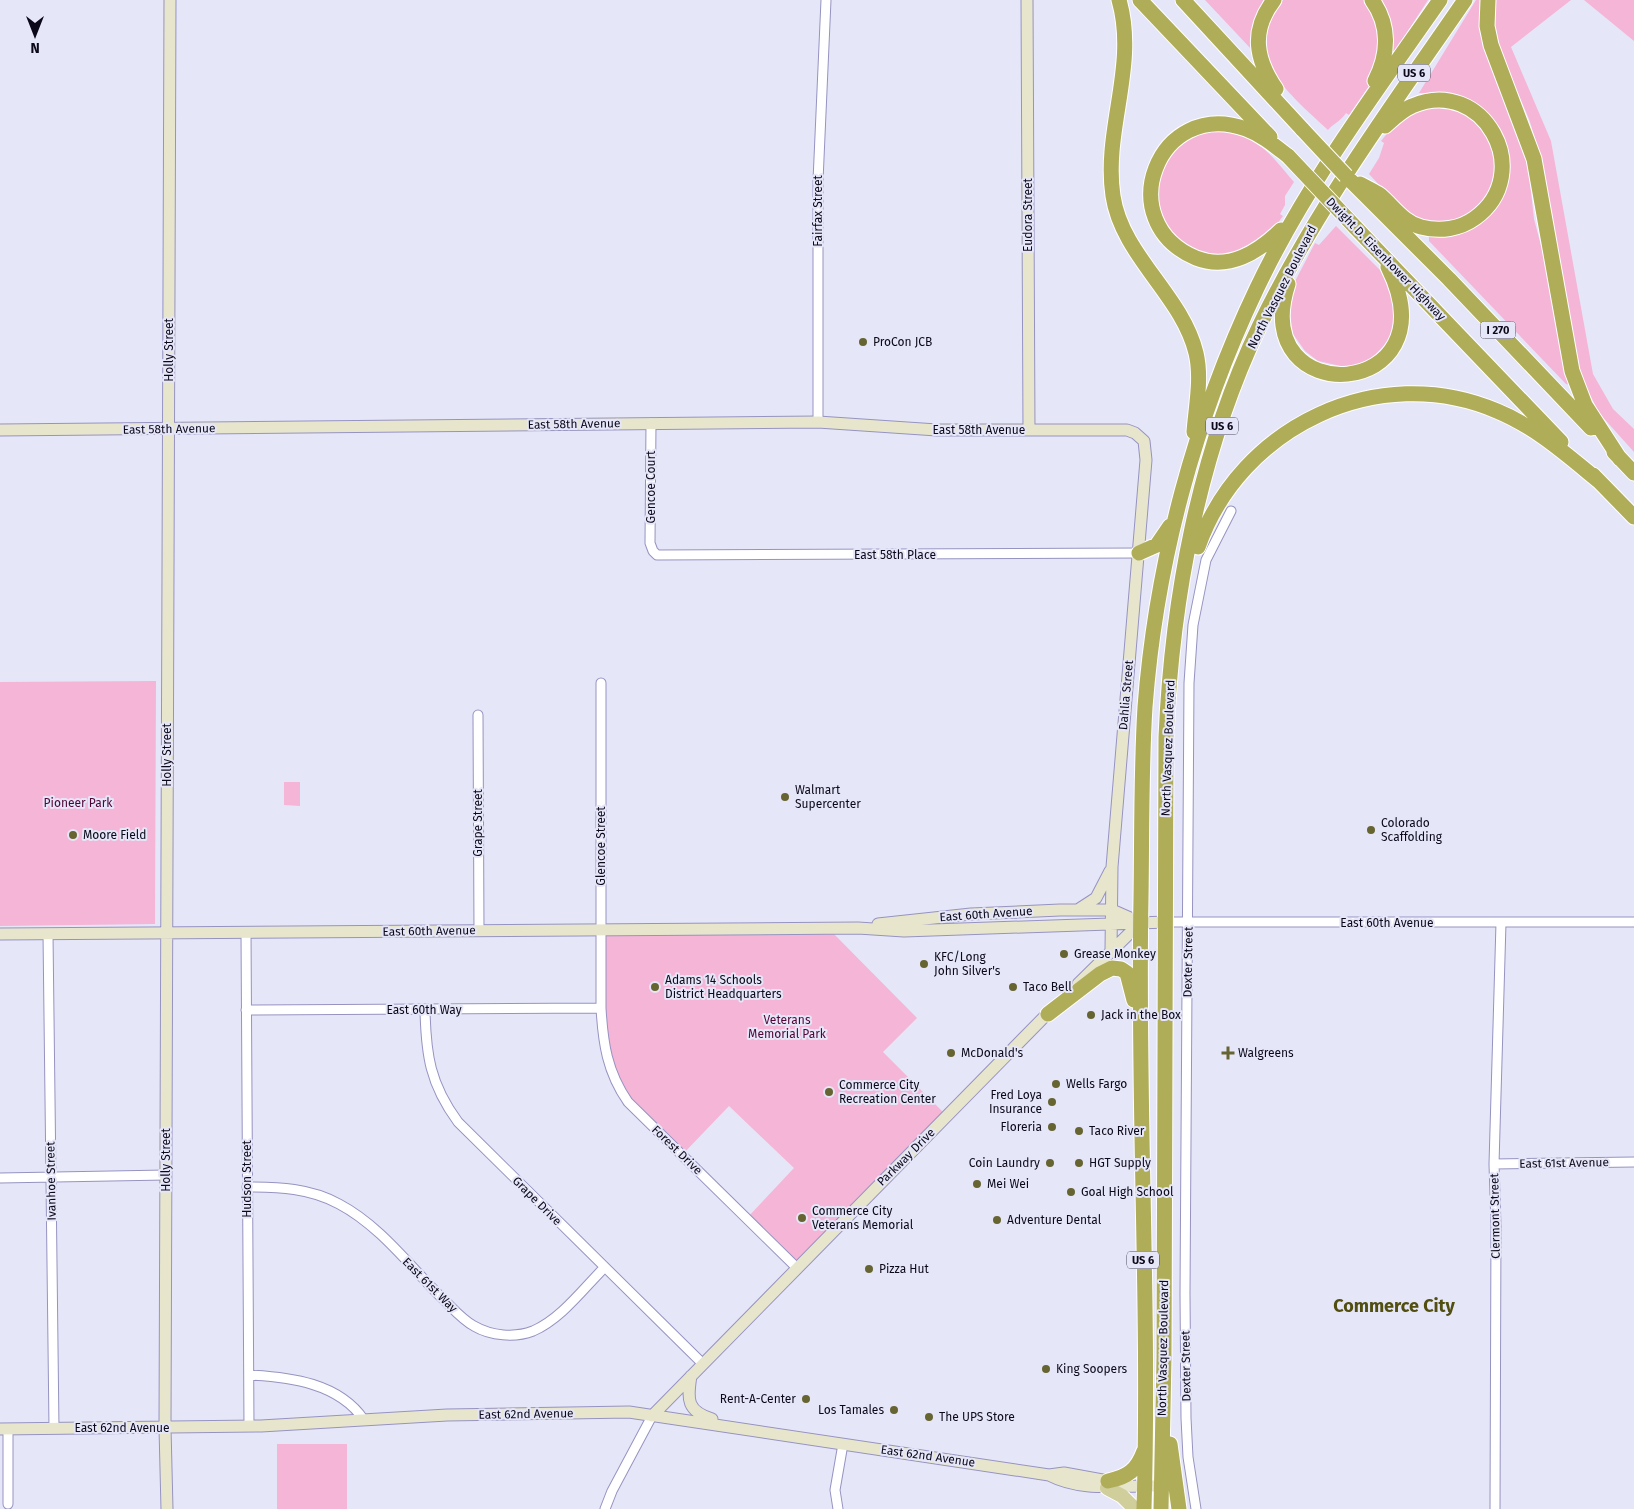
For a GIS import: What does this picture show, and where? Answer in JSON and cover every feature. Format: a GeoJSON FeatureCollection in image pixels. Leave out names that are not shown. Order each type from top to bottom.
{"type":"FeatureCollection","features":[{"type":"Feature","properties":{"kind":"highway"},"geometry":{"type":"LineString","coordinates":[[1119,0],[1125,27],[1126,46],[1112,152],[1113,196],[1124,228],[1184,323],[1196,352],[1198,389],[1191,461]]}},
{"type":"Feature","properties":{"kind":"highway","name":"Dwight D. Eisenhower Highway"},"geometry":{"type":"LineString","coordinates":[[1140,0],[1634,517]]}},
{"type":"Feature","properties":{"kind":"highway"},"geometry":{"type":"LineString","coordinates":[[1184,0],[1346,176],[1408,222],[1421,227],[1445,230],[1466,224],[1485,209],[1497,189],[1502,172],[1500,144],[1489,125],[1470,109],[1456,102],[1441,100],[1408,108],[1364,146]]}},
{"type":"Feature","properties":{"kind":"highway"},"geometry":{"type":"LineString","coordinates":[[1274,0],[1264,15],[1260,28],[1260,58],[1264,71],[1303,130]]}},
{"type":"Feature","properties":{"kind":"highway"},"geometry":{"type":"LineString","coordinates":[[1355,123],[1381,70],[1386,51],[1385,28],[1381,15],[1372,0]]}},
{"type":"Feature","properties":{"kind":"highway","name":"North Vasquez Boulevard"},"geometry":{"type":"LineString","coordinates":[[1143,1509],[1149,1486],[1145,1447],[1140,1034],[1141,922],[1146,696],[1161,586],[1179,504],[1191,461],[1217,382],[1246,312],[1291,220],[1440,0]]}},
{"type":"Feature","properties":{"kind":"highway","name":"North Vasquez Boulevard"},"geometry":{"type":"LineString","coordinates":[[1161,1509],[1164,1358],[1164,1051],[1167,922],[1166,737],[1178,613],[1188,555],[1218,436],[1259,328],[1300,249],[1364,146],[1465,0]]}},
{"type":"Feature","properties":{"kind":"highway"},"geometry":{"type":"LineString","coordinates":[[1488,0],[1487,26],[1491,45],[1534,159],[1572,371],[1585,406],[1620,459]]}},
{"type":"Feature","properties":{"kind":"highway"},"geometry":{"type":"LineString","coordinates":[[1288,156],[1263,138],[1246,129],[1214,124],[1199,127],[1174,140],[1164,152],[1152,175],[1151,197],[1157,222],[1169,240],[1186,254],[1206,261],[1223,262],[1243,258],[1261,248],[1291,220]]}},
{"type":"Feature","properties":{"kind":"highway","name":"I 270"},"geometry":{"type":"LineString","coordinates":[[1376,199],[1449,279],[1634,473]]}},
{"type":"Feature","properties":{"kind":"highway"},"geometry":{"type":"LineString","coordinates":[[1300,249],[1282,309],[1286,338],[1290,347],[1305,363],[1325,373],[1340,376],[1354,374],[1380,362],[1395,344],[1400,331],[1401,318],[1397,289],[1383,256]]}},
{"type":"Feature","properties":{"kind":"highway"},"geometry":{"type":"LineString","coordinates":[[1178,613],[1204,530],[1226,491],[1252,460],[1288,431],[1320,413],[1346,403],[1390,395],[1421,394],[1440,395],[1478,404],[1496,410],[1529,428],[1600,482]]}},
{"type":"Feature","properties":{"kind":"highway"},"geometry":{"type":"LineString","coordinates":[[1139,553],[1160,541],[1179,504]]}},
{"type":"Feature","properties":{"kind":"highway"},"geometry":{"type":"LineString","coordinates":[[1048,1014],[1100,974],[1108,969],[1117,968],[1124,971],[1128,976],[1140,1034]]}},
{"type":"Feature","properties":{"kind":"highway"},"geometry":{"type":"LineString","coordinates":[[1164,1358],[1168,1431],[1179,1509]]}},
{"type":"Feature","properties":{"kind":"highway"},"geometry":{"type":"LineString","coordinates":[[1111,1485],[1126,1477],[1137,1467],[1145,1447]]}},
{"type":"Feature","properties":{"kind":"main road"},"geometry":{"type":"LineString","coordinates":[[1111,1485],[1135,1509]]}},
{"type":"Feature","properties":{"kind":"street","name":"Holly Street"},"geometry":{"type":"LineString","coordinates":[[168,1509],[165,1428],[170,0]]}},
{"type":"Feature","properties":{"kind":"street","name":"Fairfax Street"},"geometry":{"type":"LineString","coordinates":[[818,422],[818,181],[826,0]]}},
{"type":"Feature","properties":{"kind":"street","name":"Eudora Street"},"geometry":{"type":"LineString","coordinates":[[1027,0],[1029,430]]}},
{"type":"Feature","properties":{"kind":"street","name":"East 58th Avenue"},"geometry":{"type":"LineString","coordinates":[[0,430],[169,430],[818,422],[937,430],[1127,430],[1135,432],[1144,441]]}},
{"type":"Feature","properties":{"kind":"street","name":"Gencoe Court"},"geometry":{"type":"LineString","coordinates":[[651,423],[650,543],[653,551]]}},
{"type":"Feature","properties":{"kind":"street","name":"Dahlia Street"},"geometry":{"type":"LineString","coordinates":[[1111,950],[1112,867],[1146,460],[1144,441]]}},
{"type":"Feature","properties":{"kind":"street","name":"Dexter Street"},"geometry":{"type":"LineString","coordinates":[[1196,1509],[1188,1457],[1186,1418],[1185,1294],[1189,683],[1193,625],[1206,560],[1231,511]]}},
{"type":"Feature","properties":{"kind":"street","name":"East 58th Place"},"geometry":{"type":"LineString","coordinates":[[653,551],[663,557],[1139,553]]}},
{"type":"Feature","properties":{"kind":"street","name":"Glencoe Street"},"geometry":{"type":"LineString","coordinates":[[601,683],[601,1008]]}},
{"type":"Feature","properties":{"kind":"street","name":"Grape Street"},"geometry":{"type":"LineString","coordinates":[[478,715],[479,931]]}},
{"type":"Feature","properties":{"kind":"street"},"geometry":{"type":"LineString","coordinates":[[1075,910],[1096,898],[1112,867]]}},
{"type":"Feature","properties":{"kind":"street","name":"East 60th Avenue"},"geometry":{"type":"LineString","coordinates":[[858,928],[971,914],[1075,910],[1112,910],[1141,922]]}},
{"type":"Feature","properties":{"kind":"street","name":"East 60th Avenue"},"geometry":{"type":"LineString","coordinates":[[0,934],[858,928],[904,931],[1141,922],[1634,922]]}},
{"type":"Feature","properties":{"kind":"street","name":"Parkway Drive"},"geometry":{"type":"LineString","coordinates":[[652,1416],[796,1267],[1141,922]]}},
{"type":"Feature","properties":{"kind":"street","name":"Clermont Street"},"geometry":{"type":"LineString","coordinates":[[1495,1509],[1496,1226],[1494,1164],[1501,923]]}},
{"type":"Feature","properties":{"kind":"street","name":"Hudson Street"},"geometry":{"type":"LineString","coordinates":[[246,932],[249,1426]]}},
{"type":"Feature","properties":{"kind":"street","name":"Ivanhoe Street"},"geometry":{"type":"LineString","coordinates":[[48,934],[54,1428]]}},
{"type":"Feature","properties":{"kind":"street","name":"East 60th Way"},"geometry":{"type":"LineString","coordinates":[[246,1010],[601,1008]]}},
{"type":"Feature","properties":{"kind":"street","name":"Forest Drive"},"geometry":{"type":"LineString","coordinates":[[601,1008],[606,1055],[616,1083],[628,1101],[796,1267]]}},
{"type":"Feature","properties":{"kind":"street","name":"Grape Drive"},"geometry":{"type":"LineString","coordinates":[[425,1010],[427,1056],[434,1079],[448,1108],[464,1128],[703,1364]]}},
{"type":"Feature","properties":{"kind":"street","name":"East 61st Avenue"},"geometry":{"type":"LineString","coordinates":[[1494,1164],[1634,1162]]}},
{"type":"Feature","properties":{"kind":"street"},"geometry":{"type":"LineString","coordinates":[[0,1178],[166,1175]]}},
{"type":"Feature","properties":{"kind":"street","name":"East 61st Way"},"geometry":{"type":"LineString","coordinates":[[247,1187],[294,1189],[321,1196],[341,1204],[375,1230],[468,1322],[494,1334],[521,1334],[541,1327],[553,1318],[604,1268]]}},
{"type":"Feature","properties":{"kind":"street"},"geometry":{"type":"LineString","coordinates":[[249,1375],[295,1380],[329,1391],[352,1404],[364,1420]]}},
{"type":"Feature","properties":{"kind":"street"},"geometry":{"type":"LineString","coordinates":[[691,1376],[689,1398],[692,1409],[700,1415],[740,1428]]}},
{"type":"Feature","properties":{"kind":"street","name":"East 62nd Avenue"},"geometry":{"type":"LineString","coordinates":[[4,1429],[249,1426],[447,1415],[629,1412],[1048,1475],[1064,1473],[1111,1485],[1149,1486]]}},
{"type":"Feature","properties":{"kind":"street"},"geometry":{"type":"LineString","coordinates":[[605,1509],[612,1490],[652,1416]]}},
{"type":"Feature","properties":{"kind":"street"},"geometry":{"type":"LineString","coordinates":[[4,1429],[8,1504]]}},
{"type":"Feature","properties":{"kind":"street"},"geometry":{"type":"LineString","coordinates":[[838,1509],[836,1490],[842,1444]]}},
{"type":"Feature","properties":{"kind":"green space"},"geometry":{"type":"Polygon","coordinates":[[[1205,0],[1269,0],[1252,50],[1205,0]]]}},
{"type":"Feature","properties":{"kind":"green space"},"geometry":{"type":"Polygon","coordinates":[[[1283,0],[1364,0],[1372,9],[1382,32],[1371,83],[1349,115],[1346,113],[1328,130],[1285,87],[1273,71],[1266,55],[1264,37],[1269,19],[1283,0]]]}},
{"type":"Feature","properties":{"kind":"green space"},"geometry":{"type":"Polygon","coordinates":[[[1381,0],[1428,0],[1391,57],[1391,28],[1388,14],[1381,0]]]}},
{"type":"Feature","properties":{"kind":"green space"},"geometry":{"type":"Polygon","coordinates":[[[1476,0],[1485,0],[1527,156],[1534,219],[1544,257],[1570,385],[1566,384],[1429,241],[1429,234],[1469,228],[1480,223],[1499,203],[1509,176],[1510,161],[1508,147],[1495,121],[1484,110],[1469,101],[1445,95],[1419,93],[1476,0]]]}},
{"type":"Feature","properties":{"kind":"green space"},"geometry":{"type":"Polygon","coordinates":[[[1496,0],[1571,0],[1511,47],[1551,141],[1593,374],[1613,409],[1634,429],[1634,452],[1599,413],[1580,374],[1541,157],[1529,119],[1501,53],[1495,25],[1496,0]]]}},
{"type":"Feature","properties":{"kind":"green space"},"geometry":{"type":"Polygon","coordinates":[[[1584,0],[1634,0],[1634,41],[1584,0]]]}},
{"type":"Feature","properties":{"kind":"green space"},"geometry":{"type":"Polygon","coordinates":[[[1428,106],[1462,110],[1488,130],[1499,165],[1489,199],[1463,220],[1435,225],[1405,213],[1369,174],[1379,158],[1384,143],[1381,141],[1397,121],[1428,106]]]}},
{"type":"Feature","properties":{"kind":"green space"},"geometry":{"type":"Polygon","coordinates":[[[1214,130],[1241,135],[1251,140],[1268,153],[1294,182],[1285,196],[1285,205],[1280,214],[1283,216],[1263,243],[1217,258],[1181,245],[1159,213],[1158,181],[1171,153],[1195,135],[1214,130]]]}},
{"type":"Feature","properties":{"kind":"green space"},"geometry":{"type":"Polygon","coordinates":[[[1336,226],[1380,270],[1396,302],[1392,337],[1371,359],[1345,367],[1318,361],[1305,351],[1293,334],[1290,314],[1291,289],[1315,243],[1319,245],[1336,226]]]}},
{"type":"Feature","properties":{"kind":"green space","name":"Pioneer Park"},"geometry":{"type":"Polygon","coordinates":[[[156,681],[155,924],[0,926],[0,682],[156,681]]]}},
{"type":"Feature","properties":{"kind":"green space"},"geometry":{"type":"Polygon","coordinates":[[[284,782],[300,782],[300,806],[284,805],[284,782]]]}},
{"type":"Feature","properties":{"kind":"green space","name":"Veterans Memorial Park"},"geometry":{"type":"Polygon","coordinates":[[[828,928],[917,1018],[883,1052],[947,1116],[796,1267],[747,1218],[794,1168],[729,1106],[682,1155],[628,1102],[608,1063],[601,930],[828,928]]]}},
{"type":"Feature","properties":{"kind":"green space"},"geometry":{"type":"Polygon","coordinates":[[[277,1444],[347,1444],[347,1509],[277,1509],[277,1444]]]}},
{"type":"Feature","properties":{"kind":"place","name":"ProCon JCB"},"geometry":{"type":"Point","coordinates":[863,342]}},
{"type":"Feature","properties":{"kind":"place","name":"Walmart Supercenter"},"geometry":{"type":"Point","coordinates":[785,797]}},
{"type":"Feature","properties":{"kind":"place","name":"Colorado Scaffolding"},"geometry":{"type":"Point","coordinates":[1371,830]}},
{"type":"Feature","properties":{"kind":"place","name":"Moore Field"},"geometry":{"type":"Point","coordinates":[73,835]}},
{"type":"Feature","properties":{"kind":"place","name":"Grease Monkey"},"geometry":{"type":"Point","coordinates":[1064,954]}},
{"type":"Feature","properties":{"kind":"place","name":"KFC/Long John Silver's"},"geometry":{"type":"Point","coordinates":[924,964]}},
{"type":"Feature","properties":{"kind":"place","name":"Adams 14 Schools District Headquarters"},"geometry":{"type":"Point","coordinates":[655,987]}},
{"type":"Feature","properties":{"kind":"place","name":"Taco Bell"},"geometry":{"type":"Point","coordinates":[1013,987]}},
{"type":"Feature","properties":{"kind":"place","name":"Jack in the Box"},"geometry":{"type":"Point","coordinates":[1091,1015]}},
{"type":"Feature","properties":{"kind":"place","name":"McDonald's"},"geometry":{"type":"Point","coordinates":[951,1053]}},
{"type":"Feature","properties":{"kind":"place","name":"Walgreens"},"geometry":{"type":"Point","coordinates":[1228,1053]}},
{"type":"Feature","properties":{"kind":"place","name":"Wells Fargo"},"geometry":{"type":"Point","coordinates":[1056,1084]}},
{"type":"Feature","properties":{"kind":"place","name":"Commerce City Recreation Center"},"geometry":{"type":"Point","coordinates":[829,1092]}},
{"type":"Feature","properties":{"kind":"place","name":"Fred Loya Insurance"},"geometry":{"type":"Point","coordinates":[1052,1102]}},
{"type":"Feature","properties":{"kind":"place","name":"Floreria"},"geometry":{"type":"Point","coordinates":[1052,1127]}},
{"type":"Feature","properties":{"kind":"place","name":"Taco River"},"geometry":{"type":"Point","coordinates":[1079,1131]}},
{"type":"Feature","properties":{"kind":"place","name":"Coin Laundry"},"geometry":{"type":"Point","coordinates":[1050,1163]}},
{"type":"Feature","properties":{"kind":"place","name":"HGT Supply"},"geometry":{"type":"Point","coordinates":[1079,1163]}},
{"type":"Feature","properties":{"kind":"place","name":"Mei Wei"},"geometry":{"type":"Point","coordinates":[977,1184]}},
{"type":"Feature","properties":{"kind":"place","name":"Goal High School"},"geometry":{"type":"Point","coordinates":[1071,1192]}},
{"type":"Feature","properties":{"kind":"place","name":"Commerce City Veterans Memorial"},"geometry":{"type":"Point","coordinates":[802,1218]}},
{"type":"Feature","properties":{"kind":"place","name":"Adventure Dental"},"geometry":{"type":"Point","coordinates":[997,1220]}},
{"type":"Feature","properties":{"kind":"place","name":"Pizza Hut"},"geometry":{"type":"Point","coordinates":[869,1269]}},
{"type":"Feature","properties":{"kind":"place","name":"King Soopers"},"geometry":{"type":"Point","coordinates":[1046,1369]}},
{"type":"Feature","properties":{"kind":"place","name":"Rent-A-Center"},"geometry":{"type":"Point","coordinates":[806,1399]}},
{"type":"Feature","properties":{"kind":"place","name":"Los Tamales"},"geometry":{"type":"Point","coordinates":[894,1410]}},
{"type":"Feature","properties":{"kind":"place","name":"The UPS Store"},"geometry":{"type":"Point","coordinates":[929,1417]}},
{"type":"Feature","properties":{"kind":"district","name":"Commerce City"},"geometry":{"type":"Point","coordinates":[1394,1306]}}]}
